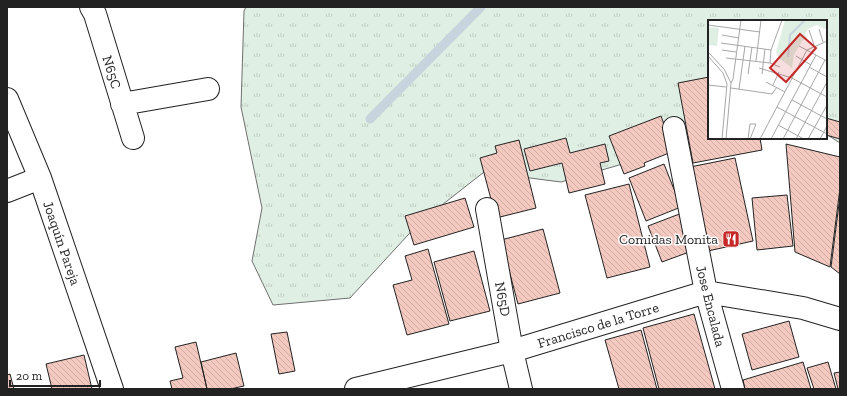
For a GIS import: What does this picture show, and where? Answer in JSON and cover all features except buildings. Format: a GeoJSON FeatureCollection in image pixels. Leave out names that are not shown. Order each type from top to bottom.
{"type":"FeatureCollection","features":[{"type":"Feature","properties":{"kind":"street","name":"N65C"},"geometry":{"type":"LineString","coordinates":[[91,7],[95,14],[132,138]]}},
{"type":"Feature","properties":{"kind":"street"},"geometry":{"type":"LineString","coordinates":[[122,104],[208,88]]}},
{"type":"Feature","properties":{"kind":"street","name":"Joaquín Pareja"},"geometry":{"type":"LineString","coordinates":[[7,99],[40,178],[112,389]]}},
{"type":"Feature","properties":{"kind":"street","name":"Jose Encalada"},"geometry":{"type":"LineString","coordinates":[[674,128],[706,292],[733,389]]}},
{"type":"Feature","properties":{"kind":"street"},"geometry":{"type":"LineString","coordinates":[[7,191],[40,178]]}},
{"type":"Feature","properties":{"kind":"street","name":"N65D"},"geometry":{"type":"LineString","coordinates":[[487,209],[512,350],[521,389]]}},
{"type":"Feature","properties":{"kind":"street","name":"Francisco de la Torre"},"geometry":{"type":"LineString","coordinates":[[356,389],[512,350],[706,292],[803,308],[840,319]]}},
{"type":"Feature","properties":{"kind":"green space"},"geometry":{"type":"Polygon","coordinates":[[[246,7],[840,7],[840,143],[827,135],[827,20],[708,20],[708,128],[619,165],[561,182],[484,172],[419,223],[350,298],[273,305],[252,261],[262,208],[241,107],[244,11],[246,7]]]}},
{"type":"Feature","properties":{"kind":"waterway"},"geometry":{"type":"LineString","coordinates":[[370,119],[481,7]]}},
{"type":"Feature","properties":{"kind":"place","name":"Comidas Monita"},"geometry":{"type":"Point","coordinates":[731,239]}}]}
